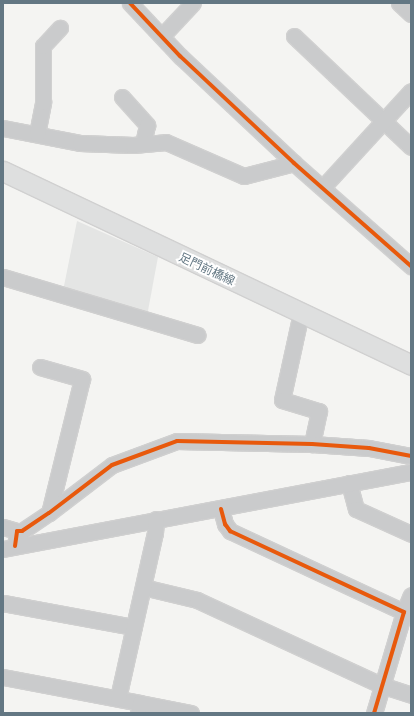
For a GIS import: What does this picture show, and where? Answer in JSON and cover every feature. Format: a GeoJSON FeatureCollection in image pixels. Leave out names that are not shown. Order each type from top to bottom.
{"type":"FeatureCollection","features":[{"type":"Feature","properties":{"kind":"main road","name":"足門前橋線"},"geometry":{"type":"LineString","coordinates":[[3,171],[411,366]]}},
{"type":"Feature","properties":{"kind":"street"},"geometry":{"type":"LineString","coordinates":[[130,3],[162,36],[294,163],[411,266]]}},
{"type":"Feature","properties":{"kind":"street"},"geometry":{"type":"LineString","coordinates":[[162,36],[193,3]]}},
{"type":"Feature","properties":{"kind":"street"},"geometry":{"type":"LineString","coordinates":[[400,3],[411,14]]}},
{"type":"Feature","properties":{"kind":"street"},"geometry":{"type":"LineString","coordinates":[[37,134],[43,102],[43,46],[60,28]]}},
{"type":"Feature","properties":{"kind":"street"},"geometry":{"type":"LineString","coordinates":[[294,36],[411,147]]}},
{"type":"Feature","properties":{"kind":"street"},"geometry":{"type":"LineString","coordinates":[[323,187],[411,91]]}},
{"type":"Feature","properties":{"kind":"street"},"geometry":{"type":"LineString","coordinates":[[122,98],[147,125],[143,144]]}},
{"type":"Feature","properties":{"kind":"street"},"geometry":{"type":"LineString","coordinates":[[3,128],[80,143],[143,144],[166,142],[244,176],[294,163]]}},
{"type":"Feature","properties":{"kind":"street"},"geometry":{"type":"LineString","coordinates":[[3,277],[198,335]]}},
{"type":"Feature","properties":{"kind":"street"},"geometry":{"type":"LineString","coordinates":[[301,313],[282,400],[319,411],[312,444]]}},
{"type":"Feature","properties":{"kind":"street"},"geometry":{"type":"LineString","coordinates":[[40,366],[82,379],[49,513]]}},
{"type":"Feature","properties":{"kind":"street"},"geometry":{"type":"LineString","coordinates":[[10,538],[49,513],[112,465],[159,446],[177,441],[312,444],[369,448],[411,456]]}},
{"type":"Feature","properties":{"kind":"street"},"geometry":{"type":"LineString","coordinates":[[10,538],[156,520],[221,509],[411,472]]}},
{"type":"Feature","properties":{"kind":"street"},"geometry":{"type":"LineString","coordinates":[[349,483],[356,509],[411,534]]}},
{"type":"Feature","properties":{"kind":"street"},"geometry":{"type":"LineString","coordinates":[[221,509],[225,524],[230,531],[404,612]]}},
{"type":"Feature","properties":{"kind":"street"},"geometry":{"type":"LineString","coordinates":[[118,698],[155,533],[156,520]]}},
{"type":"Feature","properties":{"kind":"street"},"geometry":{"type":"LineString","coordinates":[[143,587],[197,600],[381,685],[411,695]]}},
{"type":"Feature","properties":{"kind":"street"},"geometry":{"type":"LineString","coordinates":[[374,713],[381,685],[404,612],[411,595]]}},
{"type":"Feature","properties":{"kind":"street"},"geometry":{"type":"LineString","coordinates":[[3,603],[134,627]]}},
{"type":"Feature","properties":{"kind":"street"},"geometry":{"type":"LineString","coordinates":[[3,677],[118,698],[139,708],[192,713]]}},
{"type":"Feature","properties":{"kind":"shaded area"},"geometry":{"type":"Polygon","coordinates":[[[77,221],[158,257],[147,316],[63,291],[77,221]]]}},
{"type":"Feature","properties":{"kind":"cycle path"},"geometry":{"type":"LineString","coordinates":[[130,3],[180,56],[294,163],[411,266]]}},
{"type":"Feature","properties":{"kind":"cycle path"},"geometry":{"type":"LineString","coordinates":[[15,546],[17,531],[22,531],[49,513],[112,465],[177,441],[312,444],[369,448],[411,456]]}},
{"type":"Feature","properties":{"kind":"cycle path"},"geometry":{"type":"LineString","coordinates":[[221,509],[225,524],[230,531],[404,612],[374,713]]}}]}
